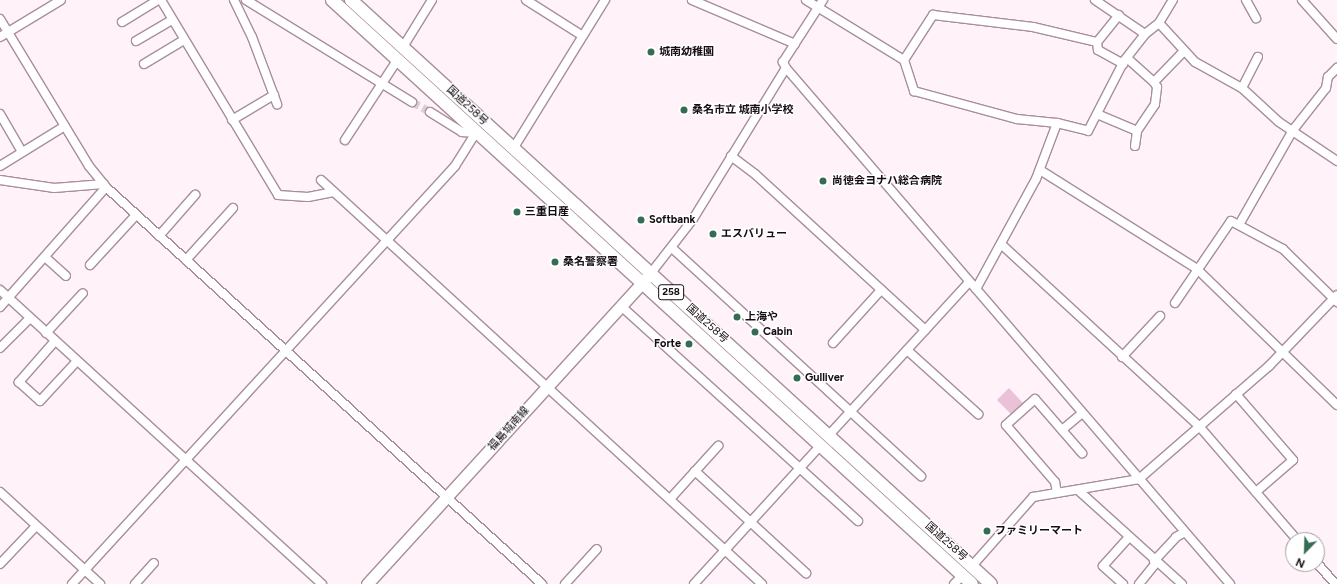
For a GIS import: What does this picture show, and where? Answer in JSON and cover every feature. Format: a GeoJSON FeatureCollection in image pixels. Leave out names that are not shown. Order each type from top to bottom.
{"type":"FeatureCollection","features":[{"type":"Feature","properties":{"kind":"highway","name":"国道258号"},"geometry":{"type":"LineString","coordinates":[[332,0],[398,59],[641,284],[972,584]]}},
{"type":"Feature","properties":{"kind":"highway","name":"国道258号"},"geometry":{"type":"LineString","coordinates":[[351,0],[991,584]]}},
{"type":"Feature","properties":{"kind":"main road","name":"福島城南線"},"geometry":{"type":"LineString","coordinates":[[366,584],[651,273]]}},
{"type":"Feature","properties":{"kind":"street"},"geometry":{"type":"LineString","coordinates":[[0,37],[61,0]]}},
{"type":"Feature","properties":{"kind":"street"},"geometry":{"type":"LineString","coordinates":[[122,22],[158,0]]}},
{"type":"Feature","properties":{"kind":"street"},"geometry":{"type":"LineString","coordinates":[[161,0],[278,195],[308,197],[334,192]]}},
{"type":"Feature","properties":{"kind":"street"},"geometry":{"type":"LineString","coordinates":[[234,0],[277,104]]}},
{"type":"Feature","properties":{"kind":"street"},"geometry":{"type":"LineString","coordinates":[[246,0],[412,102]]}},
{"type":"Feature","properties":{"kind":"street"},"geometry":{"type":"LineString","coordinates":[[403,47],[432,0]]}},
{"type":"Feature","properties":{"kind":"street"},"geometry":{"type":"LineString","coordinates":[[526,0],[583,36]]}},
{"type":"Feature","properties":{"kind":"street"},"geometry":{"type":"LineString","coordinates":[[513,149],[605,0]]}},
{"type":"Feature","properties":{"kind":"street"},"geometry":{"type":"LineString","coordinates":[[692,0],[795,44]]}},
{"type":"Feature","properties":{"kind":"street"},"geometry":{"type":"LineString","coordinates":[[806,0],[820,4],[904,60],[914,91],[1017,119],[1058,123],[1088,131],[1125,61],[1145,34],[1159,24],[1173,0]]}},
{"type":"Feature","properties":{"kind":"street"},"geometry":{"type":"LineString","coordinates":[[1095,0],[1145,34]]}},
{"type":"Feature","properties":{"kind":"street"},"geometry":{"type":"LineString","coordinates":[[1246,0],[1256,18]]}},
{"type":"Feature","properties":{"kind":"street"},"geometry":{"type":"LineString","coordinates":[[1302,0],[1337,39]]}},
{"type":"Feature","properties":{"kind":"street"},"geometry":{"type":"LineString","coordinates":[[820,4],[783,62],[786,68],[1230,584]]}},
{"type":"Feature","properties":{"kind":"street"},"geometry":{"type":"LineString","coordinates":[[904,60],[933,15],[1033,27],[1097,42]]}},
{"type":"Feature","properties":{"kind":"street"},"geometry":{"type":"LineString","coordinates":[[1119,15],[1097,42],[1098,50],[1125,61],[1154,82],[1157,87],[1155,104],[1137,130],[1135,146]]}},
{"type":"Feature","properties":{"kind":"street"},"geometry":{"type":"LineString","coordinates":[[0,19],[65,126],[105,186],[542,584]]}},
{"type":"Feature","properties":{"kind":"street"},"geometry":{"type":"LineString","coordinates":[[136,41],[172,20]]}},
{"type":"Feature","properties":{"kind":"street"},"geometry":{"type":"LineString","coordinates":[[1159,24],[1184,51],[1205,68],[1242,88],[1268,113],[1337,161]]}},
{"type":"Feature","properties":{"kind":"street"},"geometry":{"type":"LineString","coordinates":[[144,64],[184,40]]}},
{"type":"Feature","properties":{"kind":"street"},"geometry":{"type":"LineString","coordinates":[[1154,82],[1184,51]]}},
{"type":"Feature","properties":{"kind":"street"},"geometry":{"type":"LineString","coordinates":[[1242,88],[1258,58]]}},
{"type":"Feature","properties":{"kind":"street"},"geometry":{"type":"LineString","coordinates":[[345,140],[398,59]]}},
{"type":"Feature","properties":{"kind":"street"},"geometry":{"type":"LineString","coordinates":[[651,273],[672,248],[693,219],[786,68]]}},
{"type":"Feature","properties":{"kind":"street"},"geometry":{"type":"LineString","coordinates":[[1240,223],[1293,130],[1326,88],[1328,77],[1337,68]]}},
{"type":"Feature","properties":{"kind":"street"},"geometry":{"type":"LineString","coordinates":[[232,120],[274,95]]}},
{"type":"Feature","properties":{"kind":"street"},"geometry":{"type":"LineString","coordinates":[[430,112],[462,132],[476,132]]}},
{"type":"Feature","properties":{"kind":"street"},"geometry":{"type":"LineString","coordinates":[[0,114],[22,152]]}},
{"type":"Feature","properties":{"kind":"street"},"geometry":{"type":"LineString","coordinates":[[1097,114],[1137,130]]}},
{"type":"Feature","properties":{"kind":"street"},"geometry":{"type":"LineString","coordinates":[[976,289],[1040,170],[1058,123]]}},
{"type":"Feature","properties":{"kind":"street"},"geometry":{"type":"LineString","coordinates":[[0,166],[65,126]]}},
{"type":"Feature","properties":{"kind":"street"},"geometry":{"type":"LineString","coordinates":[[72,584],[455,166],[476,132]]}},
{"type":"Feature","properties":{"kind":"street"},"geometry":{"type":"LineString","coordinates":[[731,156],[755,174],[925,330]]}},
{"type":"Feature","properties":{"kind":"street"},"geometry":{"type":"LineString","coordinates":[[1040,170],[1197,270],[1337,405]]}},
{"type":"Feature","properties":{"kind":"street"},"geometry":{"type":"LineString","coordinates":[[0,180],[54,188],[105,186]]}},
{"type":"Feature","properties":{"kind":"street"},"geometry":{"type":"LineString","coordinates":[[320,180],[762,584]]}},
{"type":"Feature","properties":{"kind":"street"},"geometry":{"type":"LineString","coordinates":[[0,306],[45,257],[105,186]]}},
{"type":"Feature","properties":{"kind":"street"},"geometry":{"type":"LineString","coordinates":[[159,236],[195,195]]}},
{"type":"Feature","properties":{"kind":"street"},"geometry":{"type":"LineString","coordinates":[[186,260],[232,208]]}},
{"type":"Feature","properties":{"kind":"street"},"geometry":{"type":"LineString","coordinates":[[90,265],[136,215]]}},
{"type":"Feature","properties":{"kind":"street"},"geometry":{"type":"LineString","coordinates":[[972,566],[1033,497],[1139,479],[1236,394],[1336,299],[1283,249],[1240,223],[1231,221],[1175,303]]}},
{"type":"Feature","properties":{"kind":"street"},"geometry":{"type":"LineString","coordinates":[[1001,244],[1122,357],[1199,426],[1290,532]]}},
{"type":"Feature","properties":{"kind":"street"},"geometry":{"type":"LineString","coordinates":[[672,248],[921,476]]}},
{"type":"Feature","properties":{"kind":"street"},"geometry":{"type":"LineString","coordinates":[[45,257],[66,276]]}},
{"type":"Feature","properties":{"kind":"street"},"geometry":{"type":"LineString","coordinates":[[829,436],[969,282]]}},
{"type":"Feature","properties":{"kind":"street"},"geometry":{"type":"LineString","coordinates":[[0,290],[322,584]]}},
{"type":"Feature","properties":{"kind":"street"},"geometry":{"type":"LineString","coordinates":[[833,343],[881,290]]}},
{"type":"Feature","properties":{"kind":"street"},"geometry":{"type":"LineString","coordinates":[[46,333],[83,293]]}},
{"type":"Feature","properties":{"kind":"street"},"geometry":{"type":"LineString","coordinates":[[621,306],[858,521]]}},
{"type":"Feature","properties":{"kind":"street"},"geometry":{"type":"LineString","coordinates":[[1122,357],[1160,316]]}},
{"type":"Feature","properties":{"kind":"street"},"geometry":{"type":"LineString","coordinates":[[0,348],[30,318]]}},
{"type":"Feature","properties":{"kind":"street"},"geometry":{"type":"LineString","coordinates":[[55,341],[18,382],[40,401],[77,361]]}},
{"type":"Feature","properties":{"kind":"street"},"geometry":{"type":"LineString","coordinates":[[907,350],[978,414]]}},
{"type":"Feature","properties":{"kind":"street"},"geometry":{"type":"LineString","coordinates":[[1236,394],[1293,460],[1256,492]]}},
{"type":"Feature","properties":{"kind":"street"},"geometry":{"type":"LineString","coordinates":[[1057,493],[1055,482],[1006,425],[1035,399],[1082,454]]}},
{"type":"Feature","properties":{"kind":"street"},"geometry":{"type":"LineString","coordinates":[[1062,430],[1082,413]]}},
{"type":"Feature","properties":{"kind":"street"},"geometry":{"type":"LineString","coordinates":[[694,584],[820,445]]}},
{"type":"Feature","properties":{"kind":"street"},"geometry":{"type":"LineString","coordinates":[[670,499],[718,446]]}},
{"type":"Feature","properties":{"kind":"street"},"geometry":{"type":"LineString","coordinates":[[696,471],[806,573]]}},
{"type":"Feature","properties":{"kind":"street"},"geometry":{"type":"LineString","coordinates":[[1078,490],[1155,562],[1182,584]]}},
{"type":"Feature","properties":{"kind":"street"},"geometry":{"type":"LineString","coordinates":[[0,492],[100,584]]}},
{"type":"Feature","properties":{"kind":"street"},"geometry":{"type":"LineString","coordinates":[[0,564],[36,526]]}},
{"type":"Feature","properties":{"kind":"street"},"geometry":{"type":"LineString","coordinates":[[1139,584],[1176,537],[1185,532]]}},
{"type":"Feature","properties":{"kind":"street"},"geometry":{"type":"LineString","coordinates":[[1123,584],[1103,566],[1129,537]]}},
{"type":"Feature","properties":{"kind":"street"},"geometry":{"type":"LineString","coordinates":[[565,584],[597,549]]}},
{"type":"Feature","properties":{"kind":"street"},"geometry":{"type":"LineString","coordinates":[[135,584],[154,563]]}},
{"type":"Feature","properties":{"kind":"street"},"geometry":{"type":"LineString","coordinates":[[1325,572],[1335,584]]}},
{"type":"Feature","properties":{"kind":"street"},"geometry":{"type":"LineString","coordinates":[[954,584],[963,575]]}},
{"type":"Feature","properties":{"kind":"shaded area"},"geometry":{"type":"Polygon","coordinates":[[[1009,388],[1023,403],[1011,414],[997,400],[1009,388]]]}},
{"type":"Feature","properties":{"kind":"tunnel"},"geometry":{"type":"LineString","coordinates":[[412,102],[430,112]]}},
{"type":"Feature","properties":{"kind":"place","name":"城南幼稚園"},"geometry":{"type":"Point","coordinates":[651,52]}},
{"type":"Feature","properties":{"kind":"place","name":"桑名市立 城南小学校"},"geometry":{"type":"Point","coordinates":[684,110]}},
{"type":"Feature","properties":{"kind":"place","name":"尚徳会ヨナハ総合病院"},"geometry":{"type":"Point","coordinates":[823,181]}},
{"type":"Feature","properties":{"kind":"place","name":"三重日産"},"geometry":{"type":"Point","coordinates":[517,212]}},
{"type":"Feature","properties":{"kind":"place","name":"Softbank"},"geometry":{"type":"Point","coordinates":[641,220]}},
{"type":"Feature","properties":{"kind":"place","name":"エスバリュー"},"geometry":{"type":"Point","coordinates":[713,234]}},
{"type":"Feature","properties":{"kind":"place","name":"桑名警察署"},"geometry":{"type":"Point","coordinates":[555,262]}},
{"type":"Feature","properties":{"kind":"place","name":"上海や"},"geometry":{"type":"Point","coordinates":[737,317]}},
{"type":"Feature","properties":{"kind":"place","name":"Cabin"},"geometry":{"type":"Point","coordinates":[755,332]}},
{"type":"Feature","properties":{"kind":"place","name":"Forte"},"geometry":{"type":"Point","coordinates":[689,344]}},
{"type":"Feature","properties":{"kind":"place","name":"Gulliver"},"geometry":{"type":"Point","coordinates":[797,378]}},
{"type":"Feature","properties":{"kind":"place","name":"ファミリーマート"},"geometry":{"type":"Point","coordinates":[987,531]}}]}
